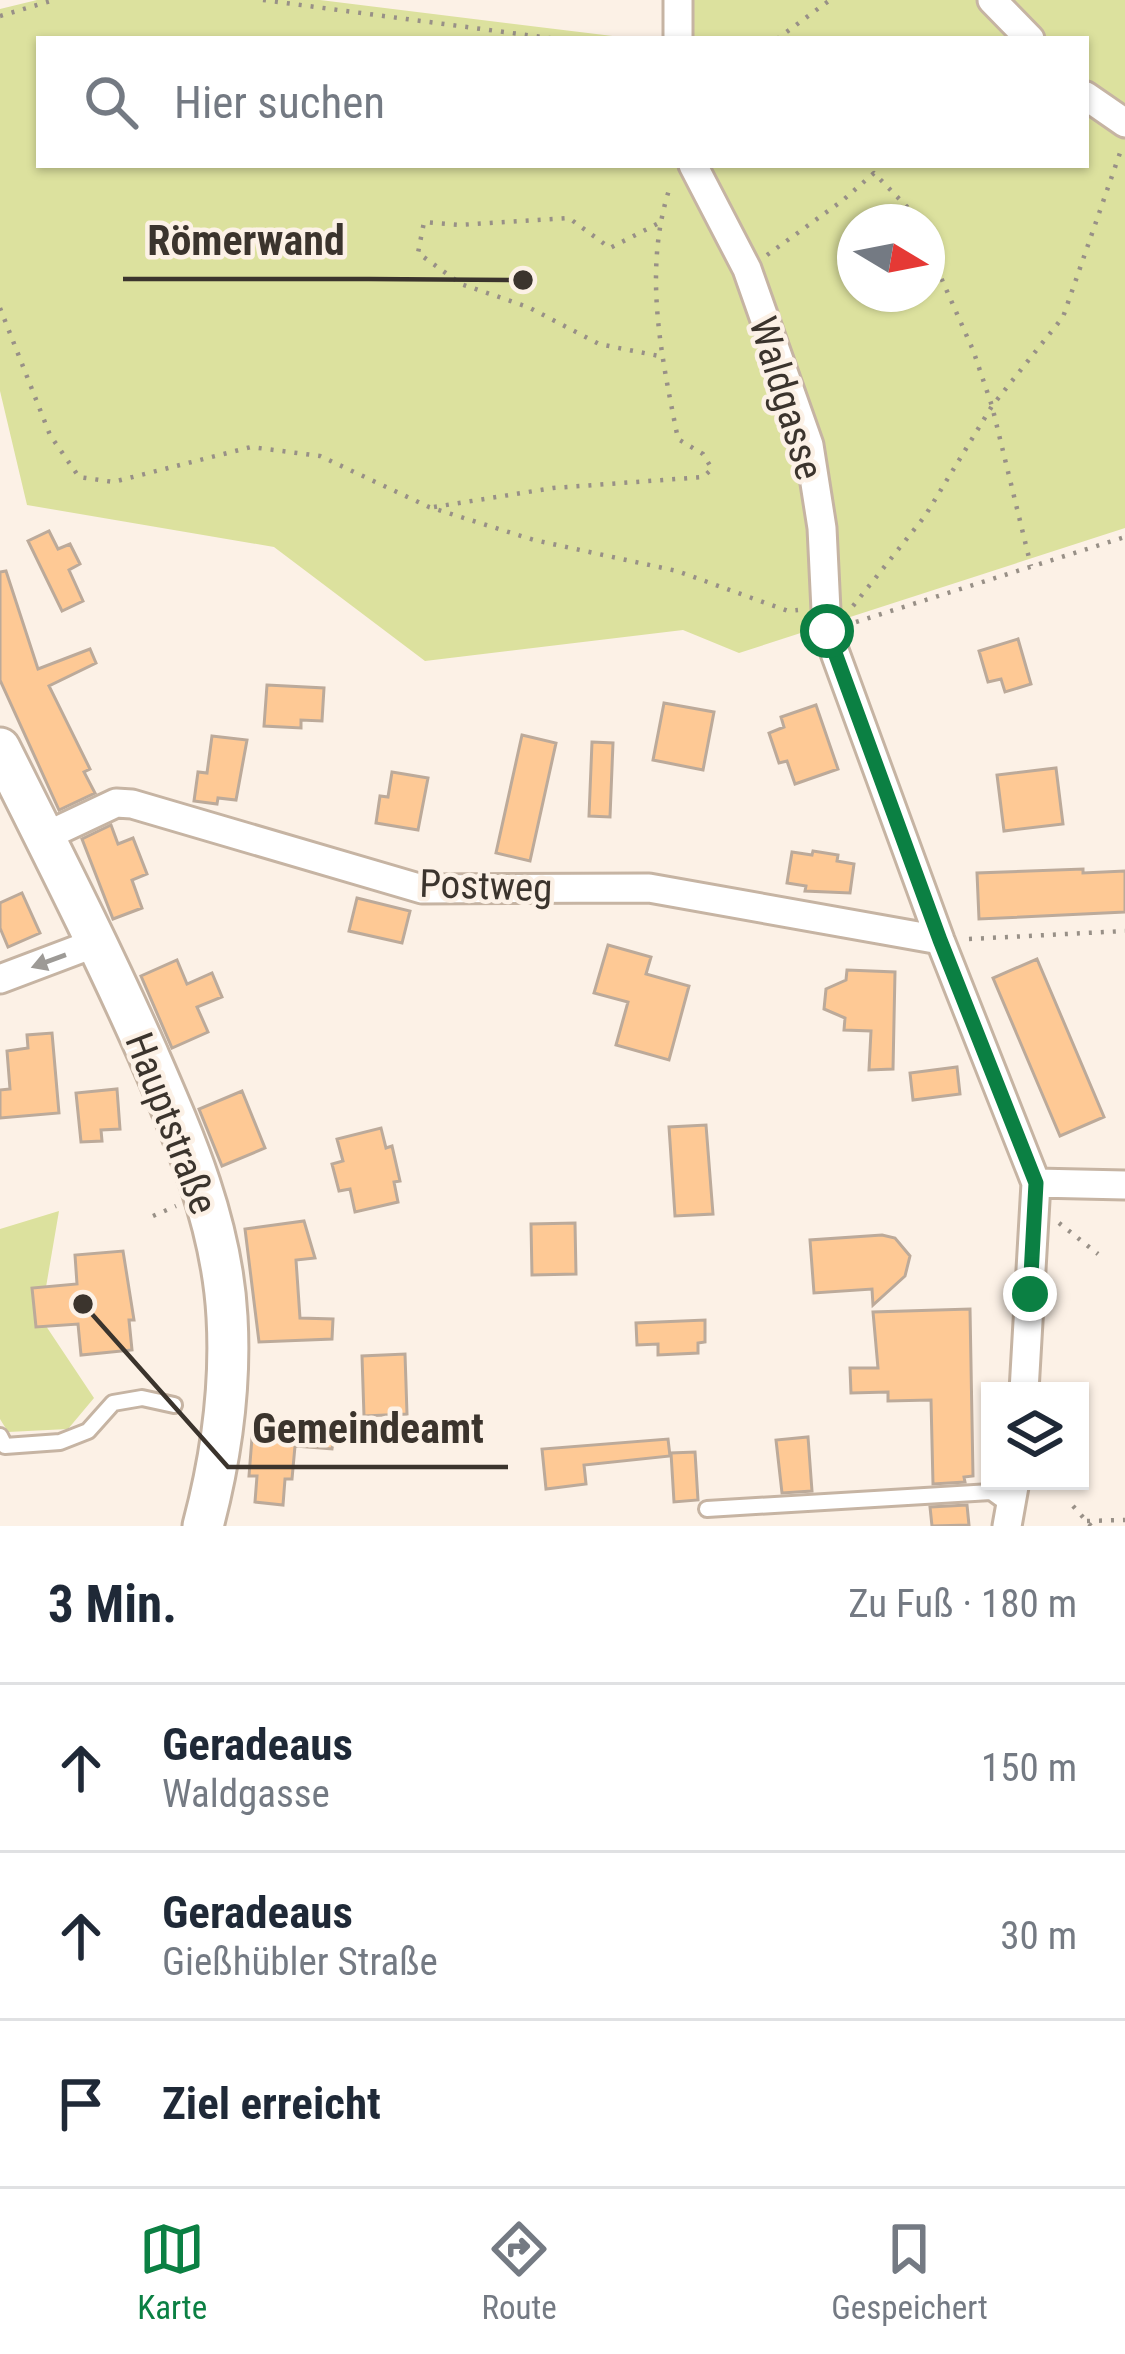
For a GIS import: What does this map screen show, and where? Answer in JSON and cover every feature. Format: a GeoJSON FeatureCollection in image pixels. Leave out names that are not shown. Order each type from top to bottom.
{"type":"FeatureCollection","features":[{"type":"Feature","properties":{"kind":"main road","name":"Hauptstraße"},"geometry":{"type":"LineString","coordinates":[[0,748],[98,942],[204,1191],[227,1315],[226,1389],[203,1526]]}},
{"type":"Feature","properties":{"kind":"street"},"geometry":{"type":"LineString","coordinates":[[678,0],[678,36]]}},
{"type":"Feature","properties":{"kind":"street"},"geometry":{"type":"LineString","coordinates":[[992,0],[1027,36]]}},
{"type":"Feature","properties":{"kind":"street"},"geometry":{"type":"LineString","coordinates":[[1089,98],[1125,123]]}},
{"type":"Feature","properties":{"kind":"street","name":"Waldgasse"},"geometry":{"type":"LineString","coordinates":[[684,169],[747,269],[809,445],[822,528],[827,620],[1036,1194]]}},
{"type":"Feature","properties":{"kind":"street","name":"Postweg"},"geometry":{"type":"LineString","coordinates":[[46,836],[116,803],[132,804],[422,889],[649,887],[940,940]]}},
{"type":"Feature","properties":{"kind":"street"},"geometry":{"type":"LineString","coordinates":[[0,979],[98,942]]}},
{"type":"Feature","properties":{"kind":"street"},"geometry":{"type":"LineString","coordinates":[[1025,1382],[1036,1194],[1125,1184]]}},
{"type":"Feature","properties":{"kind":"lane"},"geometry":{"type":"LineString","coordinates":[[0,1436],[5,1446],[60,1442],[88,1431],[113,1402],[142,1398],[174,1405]]}},
{"type":"Feature","properties":{"kind":"lane"},"geometry":{"type":"LineString","coordinates":[[707,1509],[991,1492],[1011,1505]]}},
{"type":"Feature","properties":{"kind":"path"},"geometry":{"type":"LineString","coordinates":[[0,16],[55,0]]}},
{"type":"Feature","properties":{"kind":"path"},"geometry":{"type":"LineString","coordinates":[[263,0],[534,36]]}},
{"type":"Feature","properties":{"kind":"path"},"geometry":{"type":"LineString","coordinates":[[781,36],[830,0]]}},
{"type":"Feature","properties":{"kind":"path"},"geometry":{"type":"LineString","coordinates":[[827,620],[851,607],[869,589],[925,516],[992,406],[1063,317],[1125,137]]}},
{"type":"Feature","properties":{"kind":"path"},"geometry":{"type":"LineString","coordinates":[[429,508],[553,488],[703,477],[712,469],[703,454],[678,439],[655,296],[658,224],[684,169]]}},
{"type":"Feature","properties":{"kind":"path"},"geometry":{"type":"LineString","coordinates":[[838,204],[874,173],[904,204]]}},
{"type":"Feature","properties":{"kind":"path"},"geometry":{"type":"LineString","coordinates":[[747,269],[837,205]]}},
{"type":"Feature","properties":{"kind":"path"},"geometry":{"type":"LineString","coordinates":[[658,224],[610,248],[569,218],[459,225],[424,222],[418,253],[461,284],[528,307],[598,344],[662,356]]}},
{"type":"Feature","properties":{"kind":"path"},"geometry":{"type":"LineString","coordinates":[[945,287],[992,406],[1031,566]]}},
{"type":"Feature","properties":{"kind":"path"},"geometry":{"type":"LineString","coordinates":[[0,308],[50,435],[80,477],[113,482],[251,448],[320,456],[429,508],[534,540],[677,572],[827,620],[1125,537]]}},
{"type":"Feature","properties":{"kind":"path"},"geometry":{"type":"LineString","coordinates":[[940,940],[1125,931]]}},
{"type":"Feature","properties":{"kind":"path"},"geometry":{"type":"LineString","coordinates":[[1036,1194],[1098,1254]]}},
{"type":"Feature","properties":{"kind":"path"},"geometry":{"type":"LineString","coordinates":[[153,1216],[181,1203]]}},
{"type":"Feature","properties":{"kind":"path"},"geometry":{"type":"LineString","coordinates":[[1073,1506],[1089,1524],[1125,1520]]}},
{"type":"Feature","properties":{"kind":"green space"},"geometry":{"type":"Polygon","coordinates":[[[37,0],[320,0],[613,36],[36,36],[36,168],[1089,168],[1089,36],[680,36],[689,0],[1125,0],[1125,528],[739,653],[683,630],[425,661],[274,547],[27,505],[0,391],[0,9],[37,0]]]}},
{"type":"Feature","properties":{"kind":"green space"},"geometry":{"type":"Polygon","coordinates":[[[59,1211],[46,1287],[32,1288],[36,1327],[46,1326],[94,1398],[68,1429],[8,1432],[0,1419],[0,1229],[59,1211]]]}},
{"type":"Feature","properties":{"kind":"building"},"geometry":{"type":"Polygon","coordinates":[[[49,531],[58,549],[70,544],[80,564],[69,570],[83,601],[62,611],[28,541],[49,531]]]}},
{"type":"Feature","properties":{"kind":"building"},"geometry":{"type":"Polygon","coordinates":[[[6,571],[38,669],[90,649],[96,663],[49,686],[90,769],[84,772],[95,793],[59,810],[0,680],[0,572],[6,571]]]}},
{"type":"Feature","properties":{"kind":"building"},"geometry":{"type":"Polygon","coordinates":[[[1018,639],[1031,684],[1005,692],[1001,679],[988,682],[979,651],[1018,639]]]}},
{"type":"Feature","properties":{"kind":"building"},"geometry":{"type":"Polygon","coordinates":[[[267,685],[324,688],[322,721],[301,720],[301,728],[264,726],[267,685]]]}},
{"type":"Feature","properties":{"kind":"building"},"geometry":{"type":"Polygon","coordinates":[[[664,703],[714,712],[703,770],[653,760],[664,703]]]}},
{"type":"Feature","properties":{"kind":"building"},"geometry":{"type":"Polygon","coordinates":[[[816,705],[838,769],[795,784],[787,761],[779,763],[769,733],[784,727],[781,717],[816,705]]]}},
{"type":"Feature","properties":{"kind":"building"},"geometry":{"type":"Polygon","coordinates":[[[522,735],[556,743],[530,861],[496,853],[522,735]]]}},
{"type":"Feature","properties":{"kind":"building"},"geometry":{"type":"Polygon","coordinates":[[[212,736],[247,740],[236,800],[194,801],[198,772],[207,773],[212,736]]]}},
{"type":"Feature","properties":{"kind":"building"},"geometry":{"type":"Polygon","coordinates":[[[592,742],[613,743],[610,817],[589,816],[592,742]]]}},
{"type":"Feature","properties":{"kind":"building"},"geometry":{"type":"Polygon","coordinates":[[[1056,768],[1063,824],[1004,831],[997,775],[1056,768]]]}},
{"type":"Feature","properties":{"kind":"building"},"geometry":{"type":"Polygon","coordinates":[[[392,772],[428,778],[418,830],[376,823],[380,796],[388,797],[392,772]]]}},
{"type":"Feature","properties":{"kind":"building"},"geometry":{"type":"Polygon","coordinates":[[[111,825],[118,844],[133,838],[147,874],[132,880],[142,908],[113,919],[82,839],[111,825]]]}},
{"type":"Feature","properties":{"kind":"building"},"geometry":{"type":"Polygon","coordinates":[[[813,851],[838,855],[837,861],[854,864],[850,893],[805,891],[806,886],[787,883],[792,852],[812,855],[813,851]]]}},
{"type":"Feature","properties":{"kind":"building"},"geometry":{"type":"Polygon","coordinates":[[[1083,869],[1083,873],[1125,871],[1125,912],[979,919],[977,873],[1083,869]]]}},
{"type":"Feature","properties":{"kind":"building"},"geometry":{"type":"Polygon","coordinates":[[[22,893],[40,933],[8,947],[0,928],[0,903],[22,893]]]}},
{"type":"Feature","properties":{"kind":"building"},"geometry":{"type":"Polygon","coordinates":[[[357,898],[410,911],[402,943],[349,931],[357,898]]]}},
{"type":"Feature","properties":{"kind":"building"},"geometry":{"type":"Polygon","coordinates":[[[608,945],[651,957],[646,974],[689,986],[669,1060],[616,1045],[628,1002],[594,993],[608,945]]]}},
{"type":"Feature","properties":{"kind":"building"},"geometry":{"type":"Polygon","coordinates":[[[1037,959],[1104,1117],[1060,1136],[993,978],[1037,959]]]}},
{"type":"Feature","properties":{"kind":"building"},"geometry":{"type":"Polygon","coordinates":[[[177,960],[187,984],[212,973],[222,997],[197,1007],[208,1032],[172,1048],[141,976],[177,960]]]}},
{"type":"Feature","properties":{"kind":"building"},"geometry":{"type":"Polygon","coordinates":[[[847,970],[895,972],[893,1069],[869,1070],[871,1031],[844,1030],[845,1018],[824,1009],[826,989],[846,980],[847,970]]]}},
{"type":"Feature","properties":{"kind":"building"},"geometry":{"type":"Polygon","coordinates":[[[52,1033],[59,1113],[0,1118],[0,1090],[10,1089],[7,1051],[28,1048],[27,1035],[52,1033]]]}},
{"type":"Feature","properties":{"kind":"building"},"geometry":{"type":"Polygon","coordinates":[[[957,1067],[960,1094],[913,1100],[910,1073],[957,1067]]]}},
{"type":"Feature","properties":{"kind":"building"},"geometry":{"type":"Polygon","coordinates":[[[117,1089],[120,1129],[101,1130],[102,1141],[81,1142],[76,1093],[117,1089]]]}},
{"type":"Feature","properties":{"kind":"building"},"geometry":{"type":"Polygon","coordinates":[[[242,1091],[265,1148],[222,1166],[199,1109],[242,1091]]]}},
{"type":"Feature","properties":{"kind":"building"},"geometry":{"type":"Polygon","coordinates":[[[706,1125],[713,1214],[675,1216],[669,1127],[706,1125]]]}},
{"type":"Feature","properties":{"kind":"building"},"geometry":{"type":"Polygon","coordinates":[[[381,1128],[386,1148],[392,1146],[400,1181],[394,1182],[398,1202],[355,1212],[350,1189],[339,1191],[332,1164],[343,1161],[337,1139],[381,1128]]]}},
{"type":"Feature","properties":{"kind":"building"},"geometry":{"type":"Polygon","coordinates":[[[304,1221],[315,1258],[296,1260],[300,1318],[333,1319],[332,1339],[259,1342],[245,1229],[304,1221]]]}},
{"type":"Feature","properties":{"kind":"building"},"geometry":{"type":"Polygon","coordinates":[[[575,1223],[576,1274],[532,1275],[531,1224],[575,1223]]]}},
{"type":"Feature","properties":{"kind":"building"},"geometry":{"type":"Polygon","coordinates":[[[895,1238],[910,1256],[905,1276],[873,1305],[872,1289],[814,1293],[810,1240],[895,1238]]]}},
{"type":"Feature","properties":{"kind":"building"},"geometry":{"type":"Polygon","coordinates":[[[123,1251],[134,1320],[129,1320],[132,1350],[81,1355],[78,1324],[36,1327],[32,1288],[77,1284],[75,1255],[123,1251]]]}},
{"type":"Feature","properties":{"kind":"building"},"geometry":{"type":"Polygon","coordinates":[[[970,1309],[973,1476],[964,1477],[965,1482],[933,1484],[931,1400],[888,1401],[888,1392],[851,1393],[850,1368],[878,1368],[873,1312],[970,1309]]]}},
{"type":"Feature","properties":{"kind":"building"},"geometry":{"type":"Polygon","coordinates":[[[705,1320],[705,1342],[698,1343],[698,1353],[658,1355],[658,1344],[637,1345],[636,1323],[705,1320]]]}},
{"type":"Feature","properties":{"kind":"building"},"geometry":{"type":"Polygon","coordinates":[[[405,1354],[407,1414],[364,1416],[362,1356],[405,1354]]]}},
{"type":"Feature","properties":{"kind":"building"},"geometry":{"type":"Polygon","coordinates":[[[253,1425],[335,1428],[332,1449],[295,1446],[292,1479],[285,1479],[283,1505],[255,1502],[257,1476],[249,1476],[253,1425]]]}},
{"type":"Feature","properties":{"kind":"building"},"geometry":{"type":"Polygon","coordinates":[[[808,1437],[812,1491],[782,1493],[776,1440],[808,1437]]]}},
{"type":"Feature","properties":{"kind":"building"},"geometry":{"type":"Polygon","coordinates":[[[668,1439],[670,1456],[584,1465],[586,1484],[546,1489],[542,1449],[668,1439]]]}},
{"type":"Feature","properties":{"kind":"building"},"geometry":{"type":"Polygon","coordinates":[[[695,1452],[698,1500],[674,1502],[671,1453],[695,1452]]]}},
{"type":"Feature","properties":{"kind":"building"},"geometry":{"type":"Polygon","coordinates":[[[967,1505],[969,1525],[932,1526],[930,1507],[967,1505]]]}},
{"type":"Feature","properties":{"kind":"place","name":"Römerwand"},"geometry":{"type":"Point","coordinates":[523,280]}},
{"type":"Feature","properties":{"kind":"place","name":"Gemeindeamt"},"geometry":{"type":"Point","coordinates":[83,1304]}},
{"type":"Feature","properties":{"kind":"route"},"geometry":{"type":"LineString","coordinates":[[827,631],[940,940],[1036,1183],[1030,1294]]}}]}
